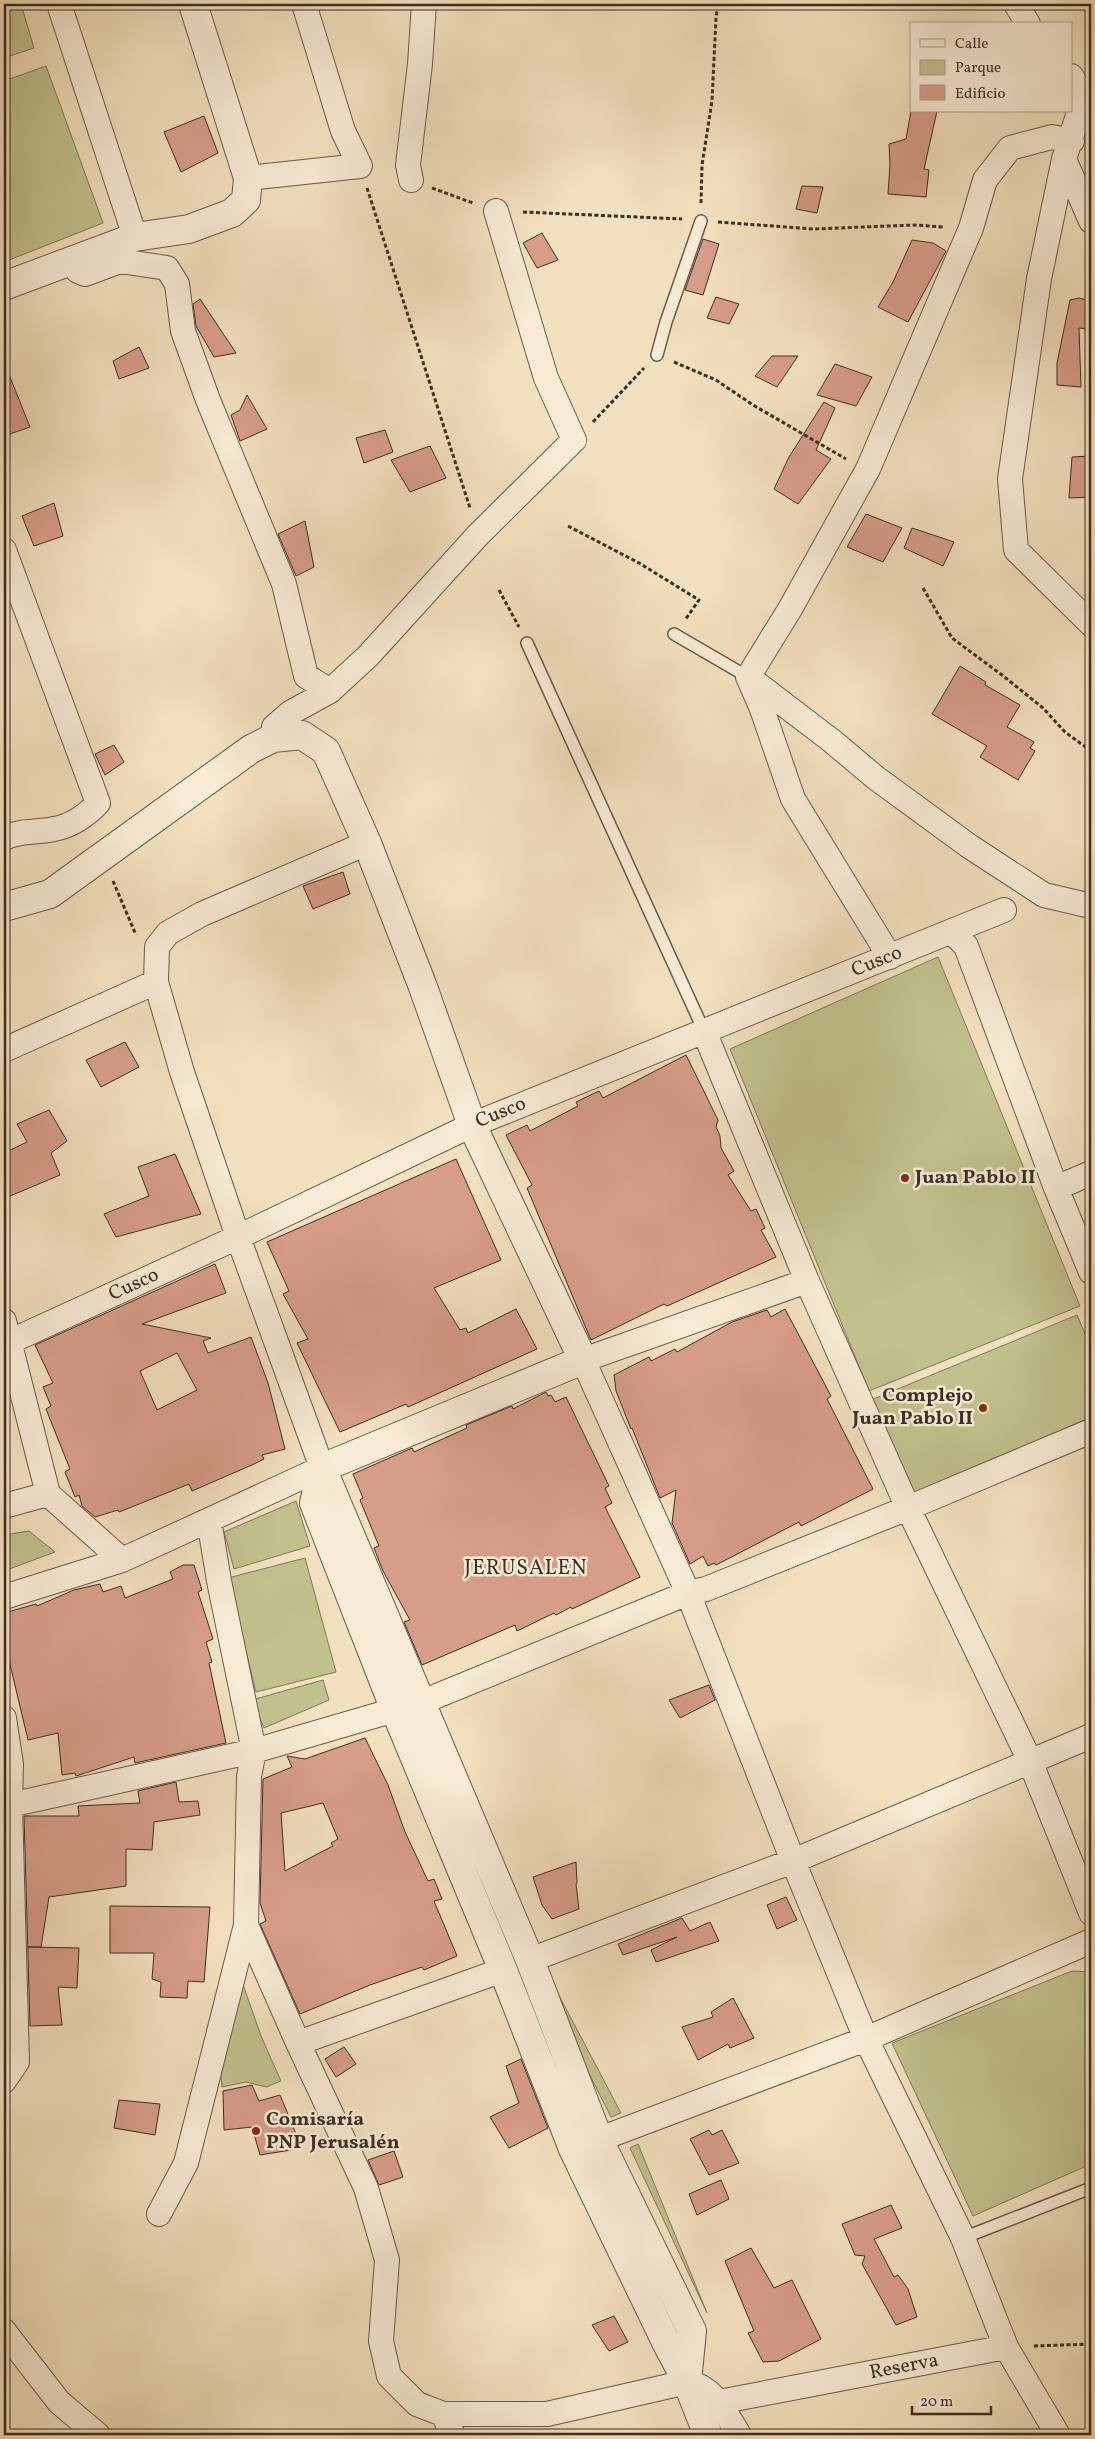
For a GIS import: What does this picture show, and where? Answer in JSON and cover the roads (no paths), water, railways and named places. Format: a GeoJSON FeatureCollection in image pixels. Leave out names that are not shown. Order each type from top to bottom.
{"type":"FeatureCollection","features":[{"type":"Feature","properties":{"kind":"street"},"geometry":{"type":"LineString","coordinates":[[59,4],[134,238]]}},
{"type":"Feature","properties":{"kind":"street"},"geometry":{"type":"LineString","coordinates":[[4,286],[134,238],[189,229],[232,213],[246,200],[248,178],[194,4]]}},
{"type":"Feature","properties":{"kind":"street"},"geometry":{"type":"LineString","coordinates":[[248,178],[360,166],[344,131],[304,4]]}},
{"type":"Feature","properties":{"kind":"street"},"geometry":{"type":"LineString","coordinates":[[412,180],[408,164],[420,64],[424,4]]}},
{"type":"Feature","properties":{"kind":"street"},"geometry":{"type":"LineString","coordinates":[[1016,4],[1027,22]]}},
{"type":"Feature","properties":{"kind":"street"},"geometry":{"type":"LineString","coordinates":[[1072,78],[1079,88],[1082,103],[1063,146],[1039,280],[1010,479],[1016,550],[1091,624]]}},
{"type":"Feature","properties":{"kind":"street"},"geometry":{"type":"LineString","coordinates":[[748,678],[790,609],[868,469],[971,228],[984,180],[1010,148],[1063,146]]}},
{"type":"Feature","properties":{"kind":"street"},"geometry":{"type":"LineString","coordinates":[[1063,146],[1091,221]]}},
{"type":"Feature","properties":{"kind":"street"},"geometry":{"type":"LineString","coordinates":[[273,738],[274,726],[290,713],[330,691],[368,656],[478,535],[574,440],[546,378],[496,212]]}},
{"type":"Feature","properties":{"kind":"street"},"geometry":{"type":"LineString","coordinates":[[74,261],[78,271],[85,274],[120,261],[166,268],[177,284],[183,331],[208,400],[284,584],[306,676],[330,691]]}},
{"type":"Feature","properties":{"kind":"street"},"geometry":{"type":"LineString","coordinates":[[4,550],[98,803],[87,815],[56,829],[14,833],[4,838]]}},
{"type":"Feature","properties":{"kind":"street"},"geometry":{"type":"LineString","coordinates":[[748,678],[832,741],[876,778],[969,846],[1044,895],[1091,906]]}},
{"type":"Feature","properties":{"kind":"street"},"geometry":{"type":"LineString","coordinates":[[748,678],[762,709],[793,800],[890,957]]}},
{"type":"Feature","properties":{"kind":"street"},"geometry":{"type":"LineString","coordinates":[[4,907],[50,894],[251,749],[273,738],[302,735],[326,752],[366,843],[423,987],[472,1125],[583,1360],[688,1593],[793,1861],[866,2039],[963,2238],[1006,2347],[1058,2435]]}},
{"type":"Feature","properties":{"kind":"street"},"geometry":{"type":"LineString","coordinates":[[366,843],[202,914],[168,933],[158,947],[156,982],[182,1072],[238,1237],[322,1468],[530,1960],[599,2140],[692,2331],[688,2382]]}},
{"type":"Feature","properties":{"kind":"street","name":"Cusco"},"geometry":{"type":"LineString","coordinates":[[6,1331],[238,1237],[472,1125],[1004,910]]}},
{"type":"Feature","properties":{"kind":"street"},"geometry":{"type":"LineString","coordinates":[[952,932],[966,946],[1056,1188],[1091,1272]]}},
{"type":"Feature","properties":{"kind":"street"},"geometry":{"type":"LineString","coordinates":[[4,1050],[156,982]]}},
{"type":"Feature","properties":{"kind":"street"},"geometry":{"type":"LineString","coordinates":[[704,1031],[807,1281],[908,1508],[1030,1761],[1091,1913]]}},
{"type":"Feature","properties":{"kind":"street"},"geometry":{"type":"LineString","coordinates":[[1056,1188],[1091,1173]]}},
{"type":"Feature","properties":{"kind":"street"},"geometry":{"type":"LineString","coordinates":[[4,1597],[122,1560],[322,1468],[583,1360],[807,1281]]}},
{"type":"Feature","properties":{"kind":"street"},"geometry":{"type":"LineString","coordinates":[[6,1331],[48,1494],[122,1560]]}},
{"type":"Feature","properties":{"kind":"street"},"geometry":{"type":"LineString","coordinates":[[10,1805],[254,1752],[422,1702],[688,1593],[706,1589],[908,1508],[1091,1431]]}},
{"type":"Feature","properties":{"kind":"street"},"geometry":{"type":"LineString","coordinates":[[322,1468],[314,1503],[394,1710],[503,1970],[572,2149],[665,2340],[688,2382],[708,2435]]}},
{"type":"Feature","properties":{"kind":"street"},"geometry":{"type":"LineString","coordinates":[[4,1506],[48,1494]]}},
{"type":"Feature","properties":{"kind":"street"},"geometry":{"type":"LineString","coordinates":[[159,2214],[186,2163],[246,1925],[249,1776],[254,1752],[219,1581],[209,1520]]}},
{"type":"Feature","properties":{"kind":"street"},"geometry":{"type":"LineString","coordinates":[[4,1718],[11,1764],[10,1805],[17,2062],[4,2081]]}},
{"type":"Feature","properties":{"kind":"street"},"geometry":{"type":"LineString","coordinates":[[530,1960],[793,1861],[1091,1736]]}},
{"type":"Feature","properties":{"kind":"street"},"geometry":{"type":"LineString","coordinates":[[246,1925],[298,2043],[366,2188],[386,2260],[381,2341],[390,2376],[417,2404],[443,2414],[547,2414],[688,2382],[705,2388],[719,2402],[739,2435]]}},
{"type":"Feature","properties":{"kind":"street"},"geometry":{"type":"LineString","coordinates":[[572,2149],[866,2039],[1091,1941]]}},
{"type":"Feature","properties":{"kind":"street"},"geometry":{"type":"LineString","coordinates":[[298,2043],[503,1970]]}},
{"type":"Feature","properties":{"kind":"street"},"geometry":{"type":"LineString","coordinates":[[4,2331],[59,2402],[98,2435]]}},
{"type":"Feature","properties":{"kind":"street","name":"Reserva"},"geometry":{"type":"LineString","coordinates":[[719,2402],[1006,2347]]}},
{"type":"Feature","properties":{"kind":"street"},"geometry":{"type":"LineString","coordinates":[[443,2414],[453,2435]]}},
{"type":"Feature","properties":{"kind":"lane"},"geometry":{"type":"LineString","coordinates":[[657,355],[666,322],[701,221]]}},
{"type":"Feature","properties":{"kind":"lane"},"geometry":{"type":"LineString","coordinates":[[674,634],[748,678]]}},
{"type":"Feature","properties":{"kind":"lane"},"geometry":{"type":"LineString","coordinates":[[527,643],[704,1031]]}},
{"type":"Feature","properties":{"kind":"lane"},"geometry":{"type":"LineString","coordinates":[[963,2238],[1091,2188]]}},
{"type":"Feature","properties":{"kind":"place","name":"Juan Pablo II"},"geometry":{"type":"Point","coordinates":[905,1178]}},
{"type":"Feature","properties":{"kind":"place","name":"Complejo Juan Pablo II"},"geometry":{"type":"Point","coordinates":[983,1408]}},
{"type":"Feature","properties":{"kind":"place","name":"Comisaría PNP Jerusalén"},"geometry":{"type":"Point","coordinates":[256,2131]}},
{"type":"Feature","properties":{"kind":"district","name":"JERUSALEN"},"geometry":{"type":"Point","coordinates":[526,1568]}}]}
